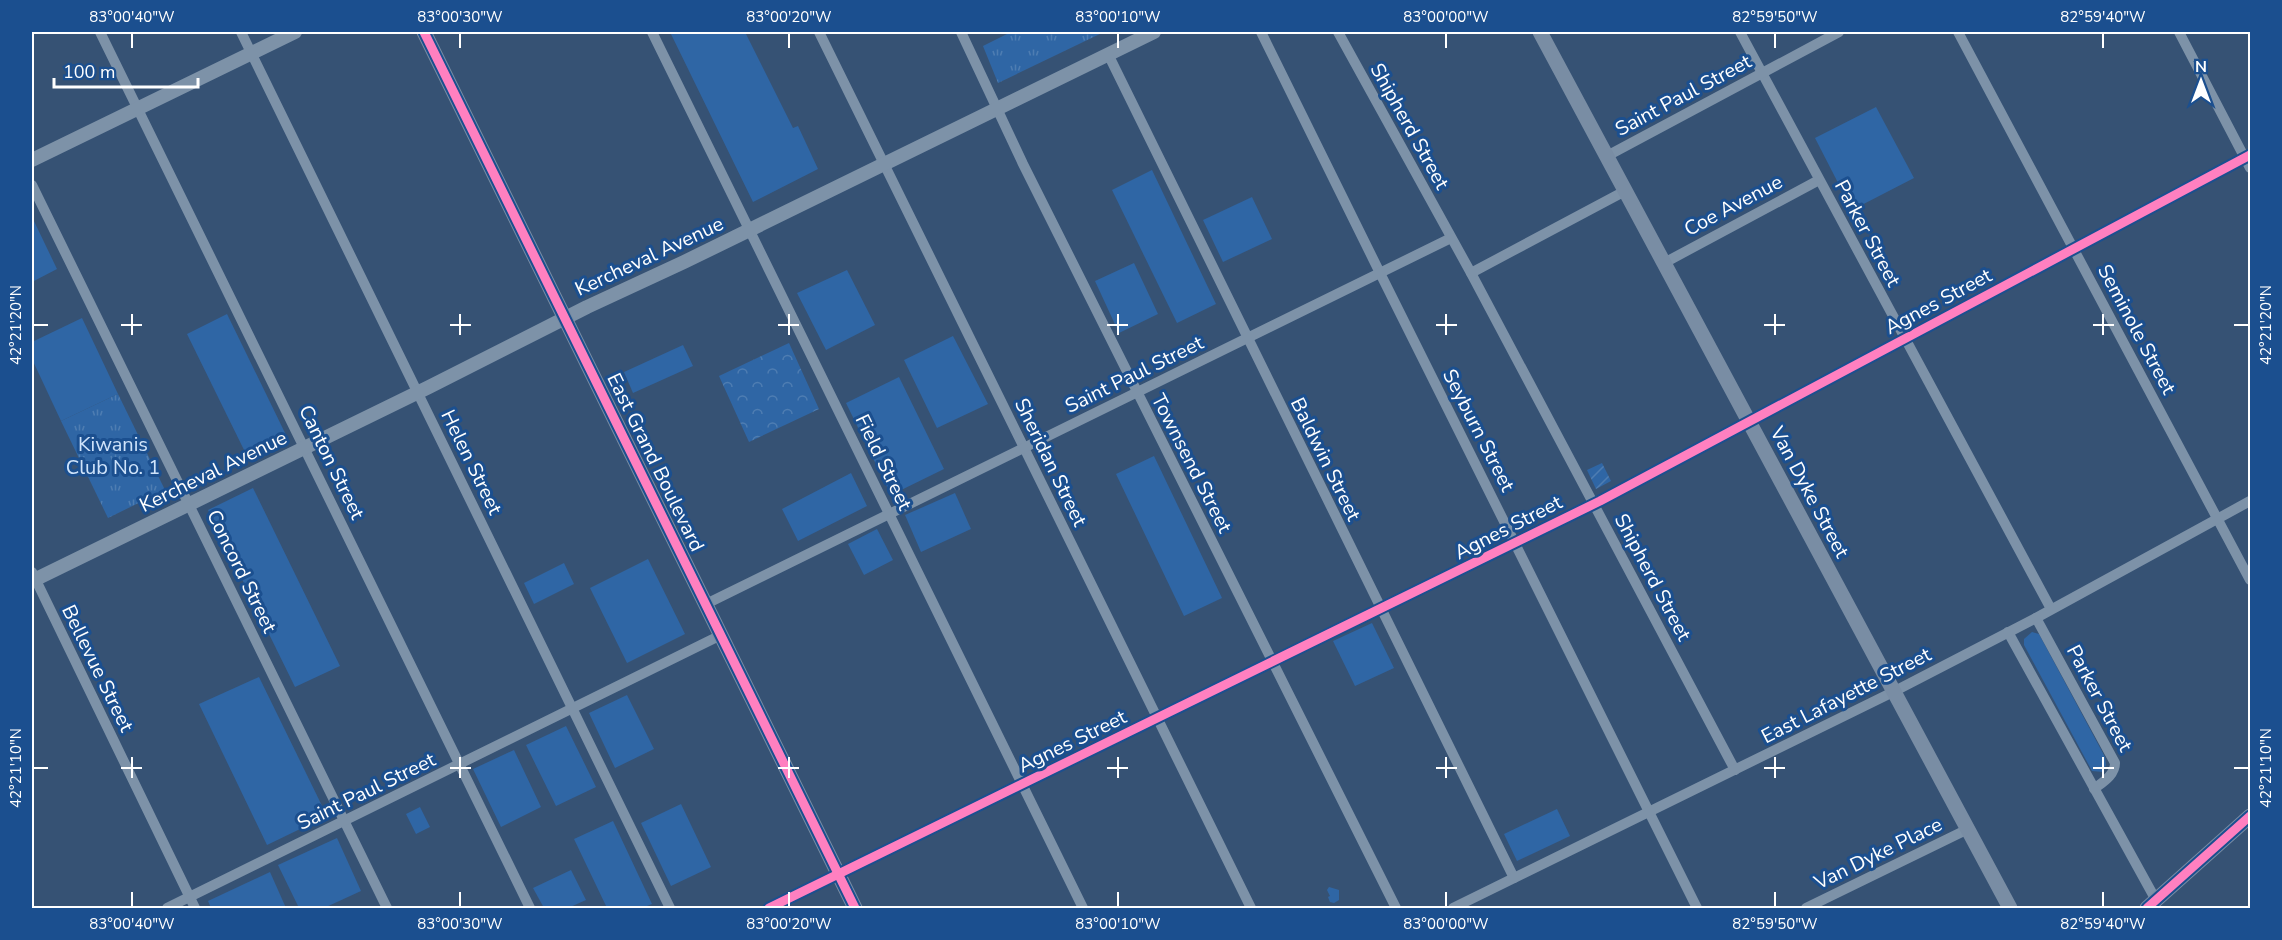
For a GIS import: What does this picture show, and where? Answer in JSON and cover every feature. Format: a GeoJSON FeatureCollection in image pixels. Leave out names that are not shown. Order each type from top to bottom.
{"type":"FeatureCollection","features":[{"type":"Feature","properties":{"kind":"main road","name":"East Grand Boulevard"},"geometry":{"type":"LineString","coordinates":[[424,32],[855,909]]}},
{"type":"Feature","properties":{"kind":"main road","name":"Van Dyke Street"},"geometry":{"type":"LineString","coordinates":[[1540,32],[2010,909]]}},
{"type":"Feature","properties":{"kind":"main road"},"geometry":{"type":"LineString","coordinates":[[2152,905],[2250,816]]}},
{"type":"Feature","properties":{"kind":"street","name":"Canton Street"},"geometry":{"type":"LineString","coordinates":[[100,32],[530,909]]}},
{"type":"Feature","properties":{"kind":"street","name":"Helen Street"},"geometry":{"type":"LineString","coordinates":[[242,32],[670,909]]}},
{"type":"Feature","properties":{"kind":"street"},"geometry":{"type":"LineString","coordinates":[[32,160],[295,32]]}},
{"type":"Feature","properties":{"kind":"street","name":"Field Street"},"geometry":{"type":"LineString","coordinates":[[652,32],[1083,909]]}},
{"type":"Feature","properties":{"kind":"street","name":"Sheridan Street"},"geometry":{"type":"LineString","coordinates":[[819,32],[886,163],[914,227],[1251,909]]}},
{"type":"Feature","properties":{"kind":"street","name":"Townsend Street"},"geometry":{"type":"LineString","coordinates":[[961,32],[1023,164],[1396,909]]}},
{"type":"Feature","properties":{"kind":"street","name":"Kercheval Avenue"},"geometry":{"type":"LineString","coordinates":[[33,578],[305,448],[565,318],[1154,32]]}},
{"type":"Feature","properties":{"kind":"street","name":"Seyburn Street"},"geometry":{"type":"LineString","coordinates":[[1261,32],[1697,909]]}},
{"type":"Feature","properties":{"kind":"street","name":"Shipherd Street"},"geometry":{"type":"LineString","coordinates":[[1338,32],[1471,273],[1735,770]]}},
{"type":"Feature","properties":{"kind":"street","name":"Parker Street"},"geometry":{"type":"LineString","coordinates":[[1740,32],[2051,609]]}},
{"type":"Feature","properties":{"kind":"street","name":"Saint Paul Street"},"geometry":{"type":"LineString","coordinates":[[1607,156],[1839,32]]}},
{"type":"Feature","properties":{"kind":"street","name":"Seminole Street"},"geometry":{"type":"LineString","coordinates":[[1958,32],[2250,580]]}},
{"type":"Feature","properties":{"kind":"street"},"geometry":{"type":"LineString","coordinates":[[2179,32],[2248,156],[2250,168]]}},
{"type":"Feature","properties":{"kind":"street","name":"Baldwin Street"},"geometry":{"type":"LineString","coordinates":[[1108,54],[1514,879]]}},
{"type":"Feature","properties":{"kind":"street","name":"Agnes Street"},"geometry":{"type":"LineString","coordinates":[[769,909],[1594,504],[2248,156]]}},
{"type":"Feature","properties":{"kind":"street","name":"Coe Avenue"},"geometry":{"type":"LineString","coordinates":[[1664,263],[1819,180]]}},
{"type":"Feature","properties":{"kind":"street","name":"Concord Street"},"geometry":{"type":"LineString","coordinates":[[32,184],[387,909]]}},
{"type":"Feature","properties":{"kind":"street"},"geometry":{"type":"LineString","coordinates":[[1471,273],[1625,191]]}},
{"type":"Feature","properties":{"kind":"street","name":"Saint Paul Street"},"geometry":{"type":"LineString","coordinates":[[704,605],[1451,238]]}},
{"type":"Feature","properties":{"kind":"street","name":"East Lafayette Street"},"geometry":{"type":"LineString","coordinates":[[1453,909],[1893,692],[2036,618],[2250,501]]}},
{"type":"Feature","properties":{"kind":"street","name":"Bellevue Street"},"geometry":{"type":"LineString","coordinates":[[33,578],[195,909]]}},
{"type":"Feature","properties":{"kind":"street","name":"Parker Street"},"geometry":{"type":"LineString","coordinates":[[2036,618],[2115,763],[2115,769],[2111,775],[2094,789]]}},
{"type":"Feature","properties":{"kind":"street"},"geometry":{"type":"LineString","coordinates":[[2008,632],[2094,789],[2152,905]]}},
{"type":"Feature","properties":{"kind":"street","name":"Saint Paul Street"},"geometry":{"type":"LineString","coordinates":[[167,909],[719,636]]}},
{"type":"Feature","properties":{"kind":"street","name":"Van Dyke Place"},"geometry":{"type":"LineString","coordinates":[[1806,909],[1966,830]]}},
{"type":"Feature","properties":{"kind":"green space"},"geometry":{"type":"Polygon","coordinates":[[[670,32],[745,32],[793,128],[798,126],[818,169],[753,202],[670,32]]]}},
{"type":"Feature","properties":{"kind":"green space"},"geometry":{"type":"Polygon","coordinates":[[[1011,32],[1104,32],[998,83],[983,46],[1011,32]]]}},
{"type":"Feature","properties":{"kind":"green space"},"geometry":{"type":"Polygon","coordinates":[[[1876,107],[1914,178],[1852,210],[1815,138],[1876,107]]]}},
{"type":"Feature","properties":{"kind":"green space"},"geometry":{"type":"Polygon","coordinates":[[[1152,170],[1216,304],[1177,323],[1112,190],[1152,170]]]}},
{"type":"Feature","properties":{"kind":"green space"},"geometry":{"type":"Polygon","coordinates":[[[1252,197],[1272,239],[1223,262],[1203,220],[1252,197]]]}},
{"type":"Feature","properties":{"kind":"green space"},"geometry":{"type":"Polygon","coordinates":[[[32,217],[57,269],[32,282],[32,217]]]}},
{"type":"Feature","properties":{"kind":"green space"},"geometry":{"type":"Polygon","coordinates":[[[1134,263],[1158,314],[1119,333],[1095,281],[1134,263]]]}},
{"type":"Feature","properties":{"kind":"green space"},"geometry":{"type":"Polygon","coordinates":[[[847,270],[875,325],[826,350],[797,293],[847,270]]]}},
{"type":"Feature","properties":{"kind":"green space"},"geometry":{"type":"Polygon","coordinates":[[[227,314],[286,435],[246,454],[187,334],[227,314]]]}},
{"type":"Feature","properties":{"kind":"green space"},"geometry":{"type":"Polygon","coordinates":[[[82,318],[118,394],[61,421],[32,359],[32,342],[82,318]]]}},
{"type":"Feature","properties":{"kind":"green space"},"geometry":{"type":"Polygon","coordinates":[[[953,336],[988,404],[937,428],[904,360],[953,336]]]}},
{"type":"Feature","properties":{"kind":"green space"},"geometry":{"type":"Polygon","coordinates":[[[789,343],[819,409],[749,442],[719,376],[789,343]]]}},
{"type":"Feature","properties":{"kind":"green space"},"geometry":{"type":"Polygon","coordinates":[[[683,345],[693,366],[633,393],[624,372],[683,345]]]}},
{"type":"Feature","properties":{"kind":"green space"},"geometry":{"type":"Polygon","coordinates":[[[899,377],[944,469],[891,495],[846,403],[899,377]]]}},
{"type":"Feature","properties":{"kind":"green space","name":"Kiwanis Club No. 1"},"geometry":{"type":"Polygon","coordinates":[[[118,394],[165,490],[108,518],[61,421],[118,394]]]}},
{"type":"Feature","properties":{"kind":"green space"},"geometry":{"type":"Polygon","coordinates":[[[1154,456],[1222,598],[1184,616],[1116,474],[1154,456]]]}},
{"type":"Feature","properties":{"kind":"green space"},"geometry":{"type":"Polygon","coordinates":[[[1602,463],[1611,481],[1596,489],[1587,470],[1602,463]]]}},
{"type":"Feature","properties":{"kind":"green space"},"geometry":{"type":"Polygon","coordinates":[[[851,473],[867,506],[798,541],[782,509],[851,473]]]}},
{"type":"Feature","properties":{"kind":"green space"},"geometry":{"type":"Polygon","coordinates":[[[253,488],[340,666],[295,687],[208,510],[253,488]]]}},
{"type":"Feature","properties":{"kind":"green space"},"geometry":{"type":"Polygon","coordinates":[[[955,493],[971,529],[921,552],[905,515],[955,493]]]}},
{"type":"Feature","properties":{"kind":"green space"},"geometry":{"type":"Polygon","coordinates":[[[877,529],[893,560],[864,575],[848,544],[877,529]]]}},
{"type":"Feature","properties":{"kind":"green space"},"geometry":{"type":"Polygon","coordinates":[[[648,559],[685,634],[627,663],[590,588],[648,559]]]}},
{"type":"Feature","properties":{"kind":"green space"},"geometry":{"type":"Polygon","coordinates":[[[564,563],[574,584],[534,604],[524,583],[564,563]]]}},
{"type":"Feature","properties":{"kind":"green space"},"geometry":{"type":"Polygon","coordinates":[[[1372,623],[1394,668],[1355,686],[1333,641],[1372,623]]]}},
{"type":"Feature","properties":{"kind":"green space"},"geometry":{"type":"Polygon","coordinates":[[[2032,632],[2039,634],[2105,757],[2106,765],[2103,772],[2092,771],[2024,645],[2024,639],[2032,632]]]}},
{"type":"Feature","properties":{"kind":"green space"},"geometry":{"type":"Polygon","coordinates":[[[259,677],[327,816],[267,845],[199,704],[259,677]]]}},
{"type":"Feature","properties":{"kind":"green space"},"geometry":{"type":"Polygon","coordinates":[[[627,695],[654,749],[615,768],[589,713],[627,695]]]}},
{"type":"Feature","properties":{"kind":"green space"},"geometry":{"type":"Polygon","coordinates":[[[566,726],[596,787],[556,806],[526,745],[566,726]]]}},
{"type":"Feature","properties":{"kind":"green space"},"geometry":{"type":"Polygon","coordinates":[[[514,750],[541,807],[501,827],[473,769],[514,750]]]}},
{"type":"Feature","properties":{"kind":"green space"},"geometry":{"type":"Polygon","coordinates":[[[681,804],[711,867],[671,886],[641,823],[681,804]]]}},
{"type":"Feature","properties":{"kind":"green space"},"geometry":{"type":"Polygon","coordinates":[[[420,807],[430,827],[416,834],[406,814],[420,807]]]}},
{"type":"Feature","properties":{"kind":"green space"},"geometry":{"type":"Polygon","coordinates":[[[1557,809],[1570,836],[1517,861],[1504,834],[1557,809]]]}},
{"type":"Feature","properties":{"kind":"green space"},"geometry":{"type":"Polygon","coordinates":[[[613,821],[652,904],[642,908],[607,908],[574,839],[613,821]]]}},
{"type":"Feature","properties":{"kind":"green space"},"geometry":{"type":"Polygon","coordinates":[[[337,838],[361,891],[324,908],[299,908],[278,865],[337,838]]]}},
{"type":"Feature","properties":{"kind":"green space"},"geometry":{"type":"Polygon","coordinates":[[[571,870],[586,900],[568,908],[544,908],[533,888],[571,870]]]}},
{"type":"Feature","properties":{"kind":"green space"},"geometry":{"type":"Polygon","coordinates":[[[270,872],[286,908],[211,908],[208,901],[270,872]]]}},
{"type":"Feature","properties":{"kind":"green space"},"geometry":{"type":"Polygon","coordinates":[[[1329,887],[1339,890],[1339,900],[1334,903],[1330,902],[1328,897],[1330,896],[1327,890],[1329,887]]]}},
{"type":"Feature","properties":{"kind":"cycle path"},"geometry":{"type":"LineString","coordinates":[[424,32],[855,908]]}},
{"type":"Feature","properties":{"kind":"cycle path"},"geometry":{"type":"LineString","coordinates":[[769,908],[1600,501],[2250,155]]}},
{"type":"Feature","properties":{"kind":"cycle path"},"geometry":{"type":"LineString","coordinates":[[2147,908],[2250,816]]}}]}
